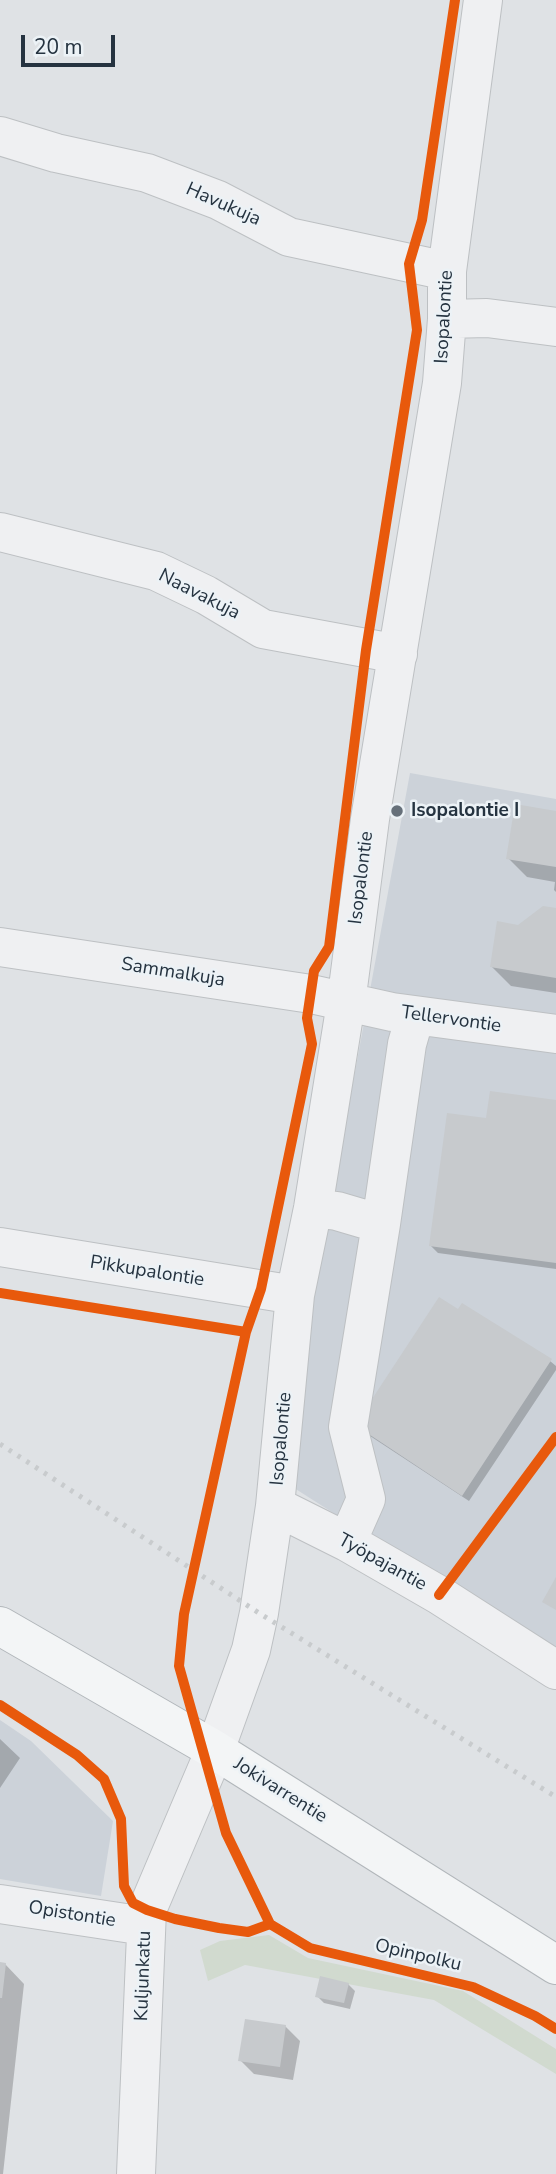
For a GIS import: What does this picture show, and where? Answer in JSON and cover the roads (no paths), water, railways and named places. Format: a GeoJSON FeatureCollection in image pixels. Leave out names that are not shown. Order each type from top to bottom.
{"type":"FeatureCollection","features":[{"type":"Feature","properties":{"kind":"highway","name":"Jokivarrentie"},"geometry":{"type":"LineString","coordinates":[[0,1626],[215,1750],[556,1965]]}},
{"type":"Feature","properties":{"kind":"street","name":"Isopalontie"},"geometry":{"type":"LineString","coordinates":[[215,1750],[251,1650],[275,1506],[295,1295],[313,1208],[346,1003],[370,819],[442,383],[447,320],[447,271],[483,0]]}},
{"type":"Feature","properties":{"kind":"street","name":"Havukuja"},"geometry":{"type":"LineString","coordinates":[[0,136],[57,153],[147,173],[218,200],[289,237],[447,271]]}},
{"type":"Feature","properties":{"kind":"street"},"geometry":{"type":"LineString","coordinates":[[447,320],[487,318],[556,327]]}},
{"type":"Feature","properties":{"kind":"street","name":"Naavakuja"},"geometry":{"type":"LineString","coordinates":[[0,532],[156,571],[206,595],[263,629],[398,654]]}},
{"type":"Feature","properties":{"kind":"street","name":"Sammalkuja"},"geometry":{"type":"LineString","coordinates":[[0,947],[311,994],[346,1003]]}},
{"type":"Feature","properties":{"kind":"street","name":"Tellervontie"},"geometry":{"type":"LineString","coordinates":[[346,1003],[415,1016],[556,1034]]}},
{"type":"Feature","properties":{"kind":"street"},"geometry":{"type":"LineString","coordinates":[[346,1542],[366,1499],[348,1427],[407,1044],[415,1016]]}},
{"type":"Feature","properties":{"kind":"street"},"geometry":{"type":"LineString","coordinates":[[313,1208],[337,1211],[381,1224]]}},
{"type":"Feature","properties":{"kind":"street","name":"Pikkupalontie"},"geometry":{"type":"LineString","coordinates":[[0,1247],[295,1295]]}},
{"type":"Feature","properties":{"kind":"street","name":"Työpajantie"},"geometry":{"type":"LineString","coordinates":[[275,1506],[346,1542],[439,1595],[556,1670]]}},
{"type":"Feature","properties":{"kind":"street","name":"Kuljunkatu"},"geometry":{"type":"LineString","coordinates":[[136,2174],[147,1910],[215,1750]]}},
{"type":"Feature","properties":{"kind":"street","name":"Opistontie"},"geometry":{"type":"LineString","coordinates":[[0,1904],[145,1926]]}},
{"type":"Feature","properties":{"kind":"railway"},"geometry":{"type":"LineString","coordinates":[[0,1444],[259,1613],[556,1797]]}},
{"type":"Feature","properties":{"kind":"place","name":"Isopalontie I"},"geometry":{"type":"Point","coordinates":[397,811]}}]}
